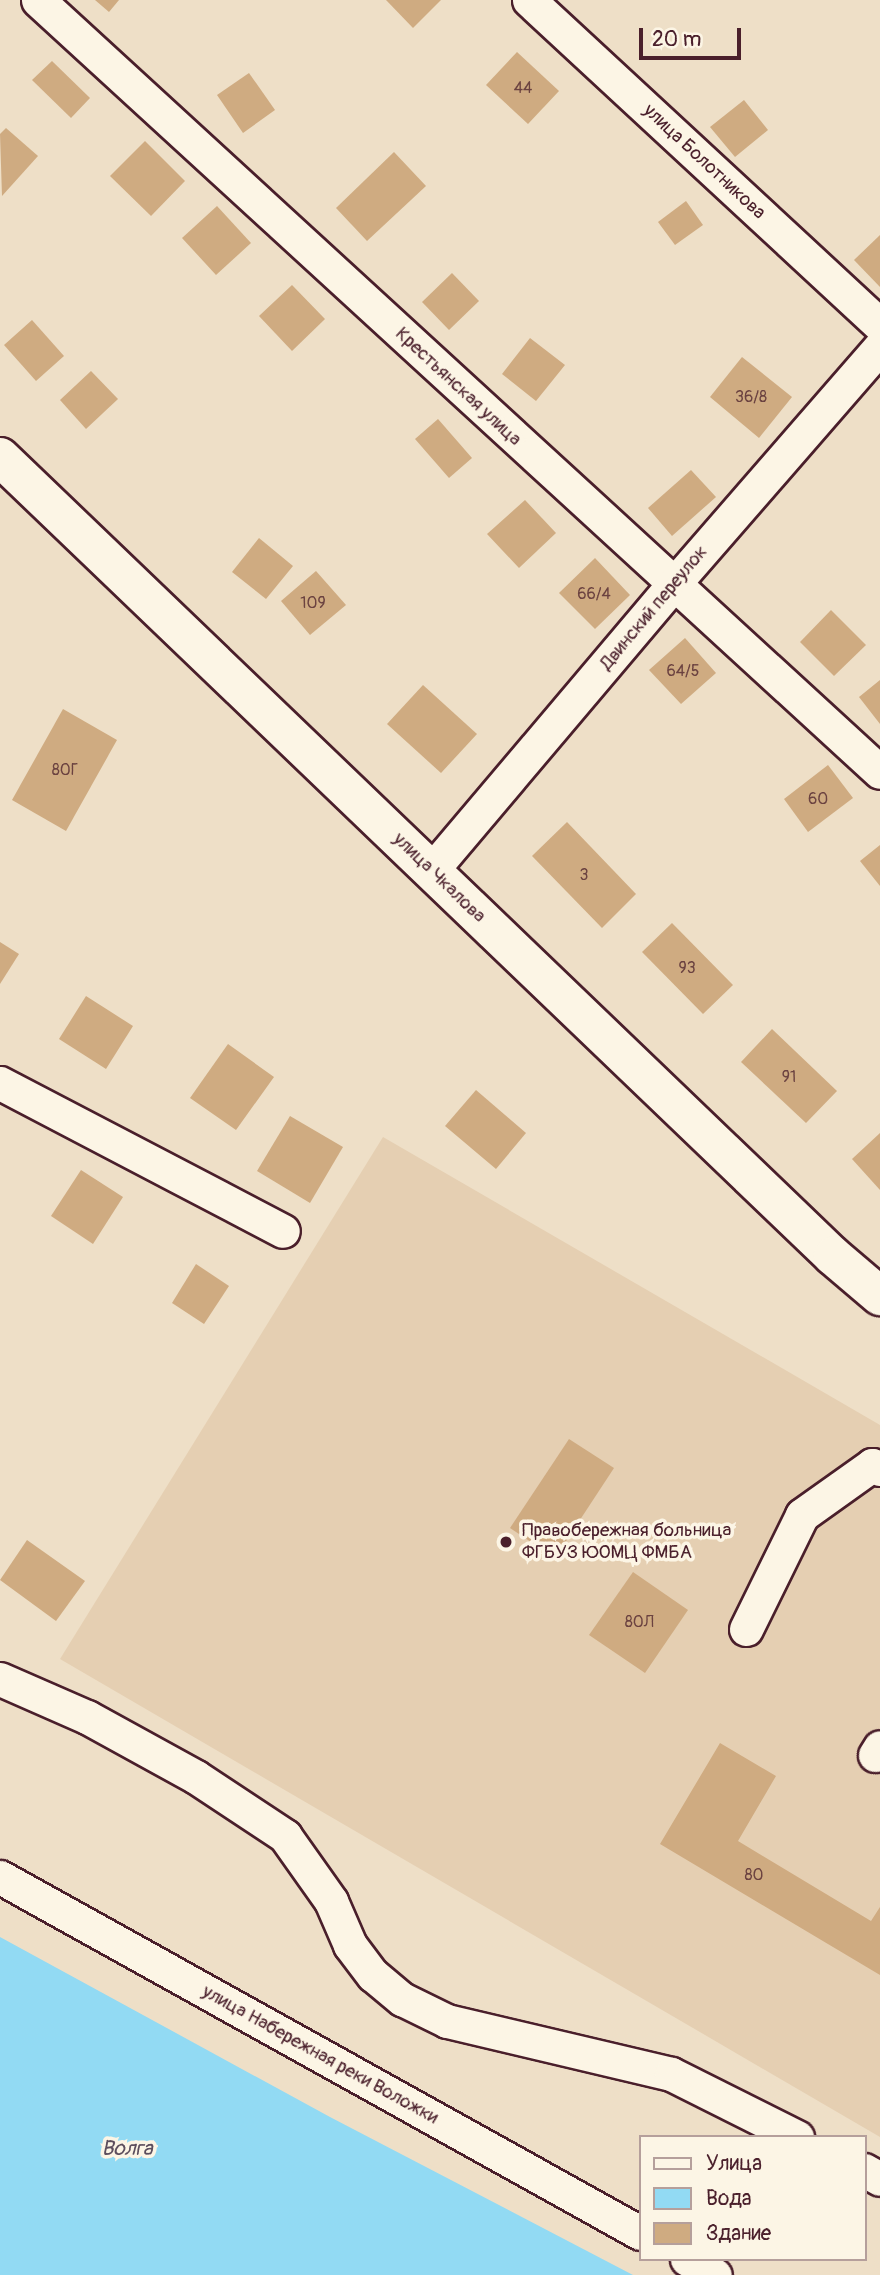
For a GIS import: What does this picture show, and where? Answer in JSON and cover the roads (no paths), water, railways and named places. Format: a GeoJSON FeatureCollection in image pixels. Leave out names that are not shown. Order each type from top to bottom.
{"type":"FeatureCollection","features":[{"type":"Feature","properties":{"kind":"main road","name":"улица Чкалова"},"geometry":{"type":"LineString","coordinates":[[0,457],[833,1256],[880,1296]]}},
{"type":"Feature","properties":{"kind":"street","name":"Крестьянская улица"},"geometry":{"type":"LineString","coordinates":[[38,0],[880,772]]}},
{"type":"Feature","properties":{"kind":"street","name":"улица Болотникова"},"geometry":{"type":"LineString","coordinates":[[528,0],[880,325]]}},
{"type":"Feature","properties":{"kind":"street","name":"Двинский переулок"},"geometry":{"type":"LineString","coordinates":[[431,871],[673,585],[880,347]]}},
{"type":"Feature","properties":{"kind":"street"},"geometry":{"type":"LineString","coordinates":[[0,1083],[283,1231]]}},
{"type":"Feature","properties":{"kind":"street"},"geometry":{"type":"LineString","coordinates":[[746,1629],[802,1515],[872,1465],[880,1469]]}},
{"type":"Feature","properties":{"kind":"street"},"geometry":{"type":"LineString","coordinates":[[0,1679],[87,1717],[196,1777],[285,1836],[331,1902],[350,1945],[373,1975],[402,1999],[447,2021],[671,2074],[793,2135]]}},
{"type":"Feature","properties":{"kind":"street","name":"улица Набережная реки Воложки"},"geometry":{"type":"LineString","coordinates":[[0,1877],[638,2232]]}},
{"type":"Feature","properties":{"kind":"street"},"geometry":{"type":"LineString","coordinates":[[690,2261],[715,2275]]}},
{"type":"Feature","properties":{"kind":"water","name":"Волга"},"geometry":{"type":"Polygon","coordinates":[[[0,1937],[330,2117],[633,2275],[0,2275],[0,1937]]]}},
{"type":"Feature","properties":{"kind":"place","name":"Правобережная больница ФГБУЗ ЮОМЦ ФМБА"},"geometry":{"type":"Point","coordinates":[506,1542]}}]}
